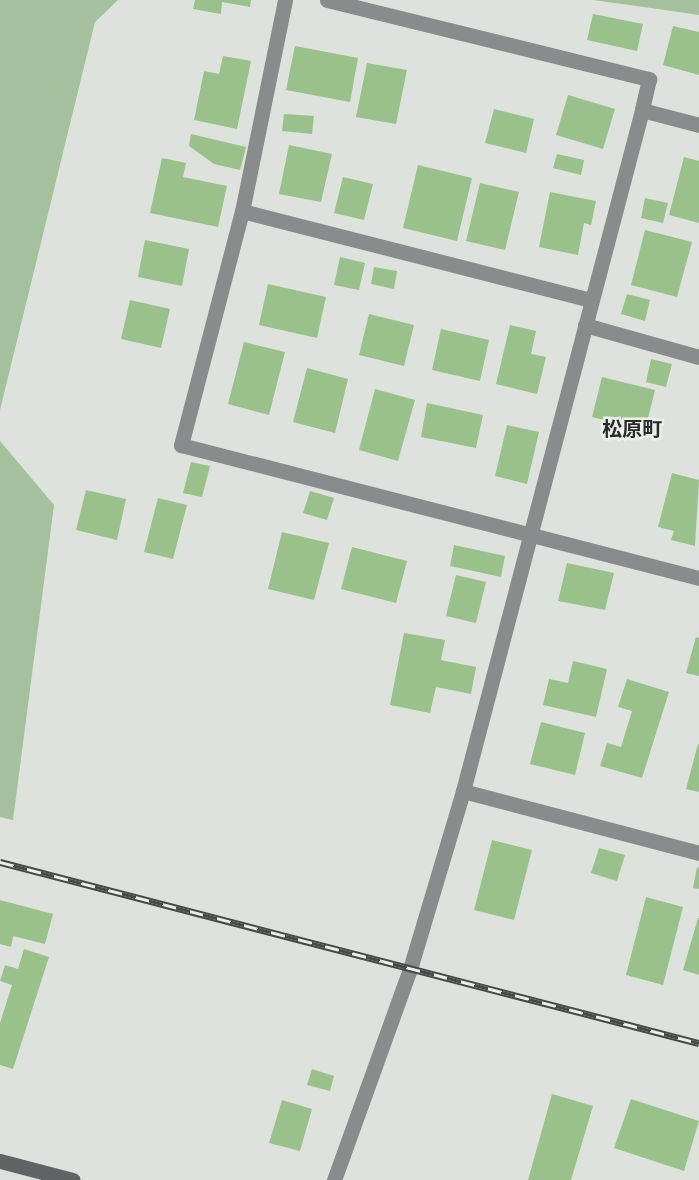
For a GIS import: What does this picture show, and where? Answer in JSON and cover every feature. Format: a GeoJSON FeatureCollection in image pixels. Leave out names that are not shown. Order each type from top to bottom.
{"type":"FeatureCollection","features":[{"type":"Feature","properties":{"kind":"main road"},"geometry":{"type":"LineString","coordinates":[[0,1161],[73,1180]]}},
{"type":"Feature","properties":{"kind":"street"},"geometry":{"type":"LineString","coordinates":[[285,0],[242,211],[181,445],[699,578]]}},
{"type":"Feature","properties":{"kind":"street"},"geometry":{"type":"LineString","coordinates":[[327,0],[649,79],[463,791],[410,969],[334,1180]]}},
{"type":"Feature","properties":{"kind":"street"},"geometry":{"type":"LineString","coordinates":[[642,110],[699,125]]}},
{"type":"Feature","properties":{"kind":"street"},"geometry":{"type":"LineString","coordinates":[[242,211],[592,300]]}},
{"type":"Feature","properties":{"kind":"street"},"geometry":{"type":"LineString","coordinates":[[585,325],[699,357]]}},
{"type":"Feature","properties":{"kind":"street"},"geometry":{"type":"LineString","coordinates":[[463,791],[699,853]]}},
{"type":"Feature","properties":{"kind":"green space"},"geometry":{"type":"Polygon","coordinates":[[[0,0],[118,0],[95,22],[0,410],[0,0]]]}},
{"type":"Feature","properties":{"kind":"green space"},"geometry":{"type":"Polygon","coordinates":[[[593,0],[699,0],[699,15],[658,9],[593,0]]]}},
{"type":"Feature","properties":{"kind":"green space"},"geometry":{"type":"Polygon","coordinates":[[[0,441],[54,505],[13,820],[0,817],[0,441]]]}},
{"type":"Feature","properties":{"kind":"building"},"geometry":{"type":"Polygon","coordinates":[[[195,0],[251,0],[250,7],[222,2],[221,14],[193,9],[195,0]]]}},
{"type":"Feature","properties":{"kind":"building"},"geometry":{"type":"Polygon","coordinates":[[[593,14],[643,24],[637,51],[587,40],[593,14]]]}},
{"type":"Feature","properties":{"kind":"building"},"geometry":{"type":"Polygon","coordinates":[[[673,26],[699,32],[699,75],[663,65],[673,26]]]}},
{"type":"Feature","properties":{"kind":"building"},"geometry":{"type":"Polygon","coordinates":[[[295,46],[358,58],[350,102],[286,90],[295,46]]]}},
{"type":"Feature","properties":{"kind":"building"},"geometry":{"type":"Polygon","coordinates":[[[223,56],[251,61],[237,129],[194,120],[204,71],[219,74],[223,56]]]}},
{"type":"Feature","properties":{"kind":"building"},"geometry":{"type":"Polygon","coordinates":[[[367,63],[407,70],[396,124],[356,117],[367,63]]]}},
{"type":"Feature","properties":{"kind":"building"},"geometry":{"type":"Polygon","coordinates":[[[568,95],[615,109],[603,149],[556,135],[568,95]]]}},
{"type":"Feature","properties":{"kind":"building"},"geometry":{"type":"Polygon","coordinates":[[[494,109],[534,119],[526,153],[485,143],[494,109]]]}},
{"type":"Feature","properties":{"kind":"building"},"geometry":{"type":"Polygon","coordinates":[[[284,114],[314,116],[312,134],[282,131],[284,114]]]}},
{"type":"Feature","properties":{"kind":"building"},"geometry":{"type":"Polygon","coordinates":[[[191,134],[246,147],[240,170],[214,164],[189,146],[191,134]]]}},
{"type":"Feature","properties":{"kind":"building"},"geometry":{"type":"Polygon","coordinates":[[[289,145],[332,154],[321,202],[279,194],[289,145]]]}},
{"type":"Feature","properties":{"kind":"building"},"geometry":{"type":"Polygon","coordinates":[[[557,154],[584,160],[581,175],[553,168],[557,154]]]}},
{"type":"Feature","properties":{"kind":"building"},"geometry":{"type":"Polygon","coordinates":[[[684,157],[699,161],[699,223],[669,215],[684,157]]]}},
{"type":"Feature","properties":{"kind":"building"},"geometry":{"type":"Polygon","coordinates":[[[162,158],[186,163],[183,177],[227,186],[218,227],[150,213],[162,158]]]}},
{"type":"Feature","properties":{"kind":"building"},"geometry":{"type":"Polygon","coordinates":[[[418,165],[472,178],[457,241],[403,228],[418,165]]]}},
{"type":"Feature","properties":{"kind":"building"},"geometry":{"type":"Polygon","coordinates":[[[343,177],[373,184],[364,220],[334,213],[343,177]]]}},
{"type":"Feature","properties":{"kind":"building"},"geometry":{"type":"Polygon","coordinates":[[[480,183],[519,192],[505,250],[466,241],[480,183]]]}},
{"type":"Feature","properties":{"kind":"building"},"geometry":{"type":"Polygon","coordinates":[[[550,192],[596,201],[591,225],[584,223],[578,255],[539,247],[550,192]]]}},
{"type":"Feature","properties":{"kind":"building"},"geometry":{"type":"Polygon","coordinates":[[[645,198],[668,203],[663,223],[641,218],[645,198]]]}},
{"type":"Feature","properties":{"kind":"building"},"geometry":{"type":"Polygon","coordinates":[[[645,230],[692,242],[677,297],[631,285],[645,230]]]}},
{"type":"Feature","properties":{"kind":"building"},"geometry":{"type":"Polygon","coordinates":[[[145,240],[189,249],[182,286],[138,277],[145,240]]]}},
{"type":"Feature","properties":{"kind":"building"},"geometry":{"type":"Polygon","coordinates":[[[340,257],[365,263],[359,290],[334,285],[340,257]]]}},
{"type":"Feature","properties":{"kind":"building"},"geometry":{"type":"Polygon","coordinates":[[[374,267],[397,271],[394,289],[371,284],[374,267]]]}},
{"type":"Feature","properties":{"kind":"building"},"geometry":{"type":"Polygon","coordinates":[[[268,284],[326,297],[317,338],[259,325],[268,284]]]}},
{"type":"Feature","properties":{"kind":"building"},"geometry":{"type":"Polygon","coordinates":[[[627,294],[650,300],[645,321],[621,314],[627,294]]]}},
{"type":"Feature","properties":{"kind":"building"},"geometry":{"type":"Polygon","coordinates":[[[130,300],[170,309],[161,348],[121,339],[130,300]]]}},
{"type":"Feature","properties":{"kind":"building"},"geometry":{"type":"Polygon","coordinates":[[[369,314],[414,325],[404,366],[359,355],[369,314]]]}},
{"type":"Feature","properties":{"kind":"building"},"geometry":{"type":"Polygon","coordinates":[[[510,325],[536,331],[531,354],[546,357],[537,394],[496,384],[510,325]]]}},
{"type":"Feature","properties":{"kind":"building"},"geometry":{"type":"Polygon","coordinates":[[[441,329],[489,340],[480,381],[432,370],[441,329]]]}},
{"type":"Feature","properties":{"kind":"building"},"geometry":{"type":"Polygon","coordinates":[[[244,342],[285,352],[269,415],[228,404],[244,342]]]}},
{"type":"Feature","properties":{"kind":"building"},"geometry":{"type":"Polygon","coordinates":[[[651,359],[672,364],[666,387],[646,382],[651,359]]]}},
{"type":"Feature","properties":{"kind":"building"},"geometry":{"type":"Polygon","coordinates":[[[307,368],[348,379],[335,433],[293,422],[307,368]]]}},
{"type":"Feature","properties":{"kind":"building"},"geometry":{"type":"Polygon","coordinates":[[[602,377],[655,390],[645,430],[592,417],[602,377]]]}},
{"type":"Feature","properties":{"kind":"building"},"geometry":{"type":"Polygon","coordinates":[[[375,389],[415,400],[398,461],[359,450],[375,389]]]}},
{"type":"Feature","properties":{"kind":"building"},"geometry":{"type":"Polygon","coordinates":[[[427,403],[483,415],[476,448],[421,437],[427,403]]]}},
{"type":"Feature","properties":{"kind":"building"},"geometry":{"type":"Polygon","coordinates":[[[507,425],[539,432],[527,484],[495,476],[507,425]]]}},
{"type":"Feature","properties":{"kind":"building"},"geometry":{"type":"Polygon","coordinates":[[[191,462],[210,466],[202,497],[183,493],[191,462]]]}},
{"type":"Feature","properties":{"kind":"building"},"geometry":{"type":"Polygon","coordinates":[[[672,473],[699,480],[695,546],[671,540],[674,531],[658,527],[672,473]]]}},
{"type":"Feature","properties":{"kind":"building"},"geometry":{"type":"Polygon","coordinates":[[[86,490],[126,499],[117,540],[76,530],[86,490]]]}},
{"type":"Feature","properties":{"kind":"building"},"geometry":{"type":"Polygon","coordinates":[[[310,491],[334,498],[327,520],[303,513],[310,491]]]}},
{"type":"Feature","properties":{"kind":"building"},"geometry":{"type":"Polygon","coordinates":[[[158,498],[187,505],[173,559],[144,552],[158,498]]]}},
{"type":"Feature","properties":{"kind":"building"},"geometry":{"type":"Polygon","coordinates":[[[282,532],[329,543],[314,600],[268,589],[282,532]]]}},
{"type":"Feature","properties":{"kind":"building"},"geometry":{"type":"Polygon","coordinates":[[[454,545],[505,556],[501,577],[450,566],[454,545]]]}},
{"type":"Feature","properties":{"kind":"building"},"geometry":{"type":"Polygon","coordinates":[[[352,547],[407,561],[396,603],[341,589],[352,547]]]}},
{"type":"Feature","properties":{"kind":"building"},"geometry":{"type":"Polygon","coordinates":[[[567,563],[614,573],[605,610],[558,601],[567,563]]]}},
{"type":"Feature","properties":{"kind":"building"},"geometry":{"type":"Polygon","coordinates":[[[456,575],[486,582],[476,623],[446,616],[456,575]]]}},
{"type":"Feature","properties":{"kind":"building"},"geometry":{"type":"Polygon","coordinates":[[[404,633],[445,640],[441,660],[476,667],[471,694],[436,687],[430,713],[390,705],[404,633]]]}},
{"type":"Feature","properties":{"kind":"building"},"geometry":{"type":"Polygon","coordinates":[[[696,637],[699,638],[699,676],[686,673],[696,637]]]}},
{"type":"Feature","properties":{"kind":"building"},"geometry":{"type":"Polygon","coordinates":[[[573,661],[607,669],[596,717],[543,705],[549,679],[568,683],[573,661]]]}},
{"type":"Feature","properties":{"kind":"building"},"geometry":{"type":"Polygon","coordinates":[[[627,679],[669,692],[642,778],[600,766],[607,743],[621,747],[632,711],[618,707],[627,679]]]}},
{"type":"Feature","properties":{"kind":"building"},"geometry":{"type":"Polygon","coordinates":[[[541,722],[585,733],[575,775],[530,764],[541,722]]]}},
{"type":"Feature","properties":{"kind":"building"},"geometry":{"type":"Polygon","coordinates":[[[699,744],[699,792],[686,789],[699,744]]]}},
{"type":"Feature","properties":{"kind":"building"},"geometry":{"type":"Polygon","coordinates":[[[492,840],[532,850],[514,920],[474,910],[492,840]]]}},
{"type":"Feature","properties":{"kind":"building"},"geometry":{"type":"Polygon","coordinates":[[[599,848],[625,855],[617,881],[591,873],[599,848]]]}},
{"type":"Feature","properties":{"kind":"building"},"geometry":{"type":"Polygon","coordinates":[[[697,867],[699,868],[699,889],[693,888],[697,867]]]}},
{"type":"Feature","properties":{"kind":"building"},"geometry":{"type":"Polygon","coordinates":[[[646,897],[683,907],[663,985],[626,975],[646,897]]]}},
{"type":"Feature","properties":{"kind":"building"},"geometry":{"type":"Polygon","coordinates":[[[0,900],[53,914],[45,944],[13,936],[11,947],[0,944],[0,900]]]}},
{"type":"Feature","properties":{"kind":"building"},"geometry":{"type":"Polygon","coordinates":[[[699,918],[699,975],[683,970],[699,918]]]}},
{"type":"Feature","properties":{"kind":"building"},"geometry":{"type":"Polygon","coordinates":[[[24,949],[49,957],[13,1069],[0,1065],[0,1023],[12,985],[0,981],[5,965],[18,969],[24,949]]]}},
{"type":"Feature","properties":{"kind":"building"},"geometry":{"type":"Polygon","coordinates":[[[312,1069],[334,1076],[330,1091],[307,1085],[312,1069]]]}},
{"type":"Feature","properties":{"kind":"building"},"geometry":{"type":"Polygon","coordinates":[[[552,1094],[593,1106],[571,1180],[528,1180],[552,1094]]]}},
{"type":"Feature","properties":{"kind":"building"},"geometry":{"type":"Polygon","coordinates":[[[631,1099],[699,1121],[684,1171],[614,1148],[631,1099]]]}},
{"type":"Feature","properties":{"kind":"building"},"geometry":{"type":"Polygon","coordinates":[[[282,1100],[312,1109],[300,1151],[269,1143],[282,1100]]]}},
{"type":"Feature","properties":{"kind":"railway"},"geometry":{"type":"LineString","coordinates":[[0,862],[699,1043]]}},
{"type":"Feature","properties":{"kind":"district","name":"松原町"},"geometry":{"type":"Point","coordinates":[632,429]}}]}
